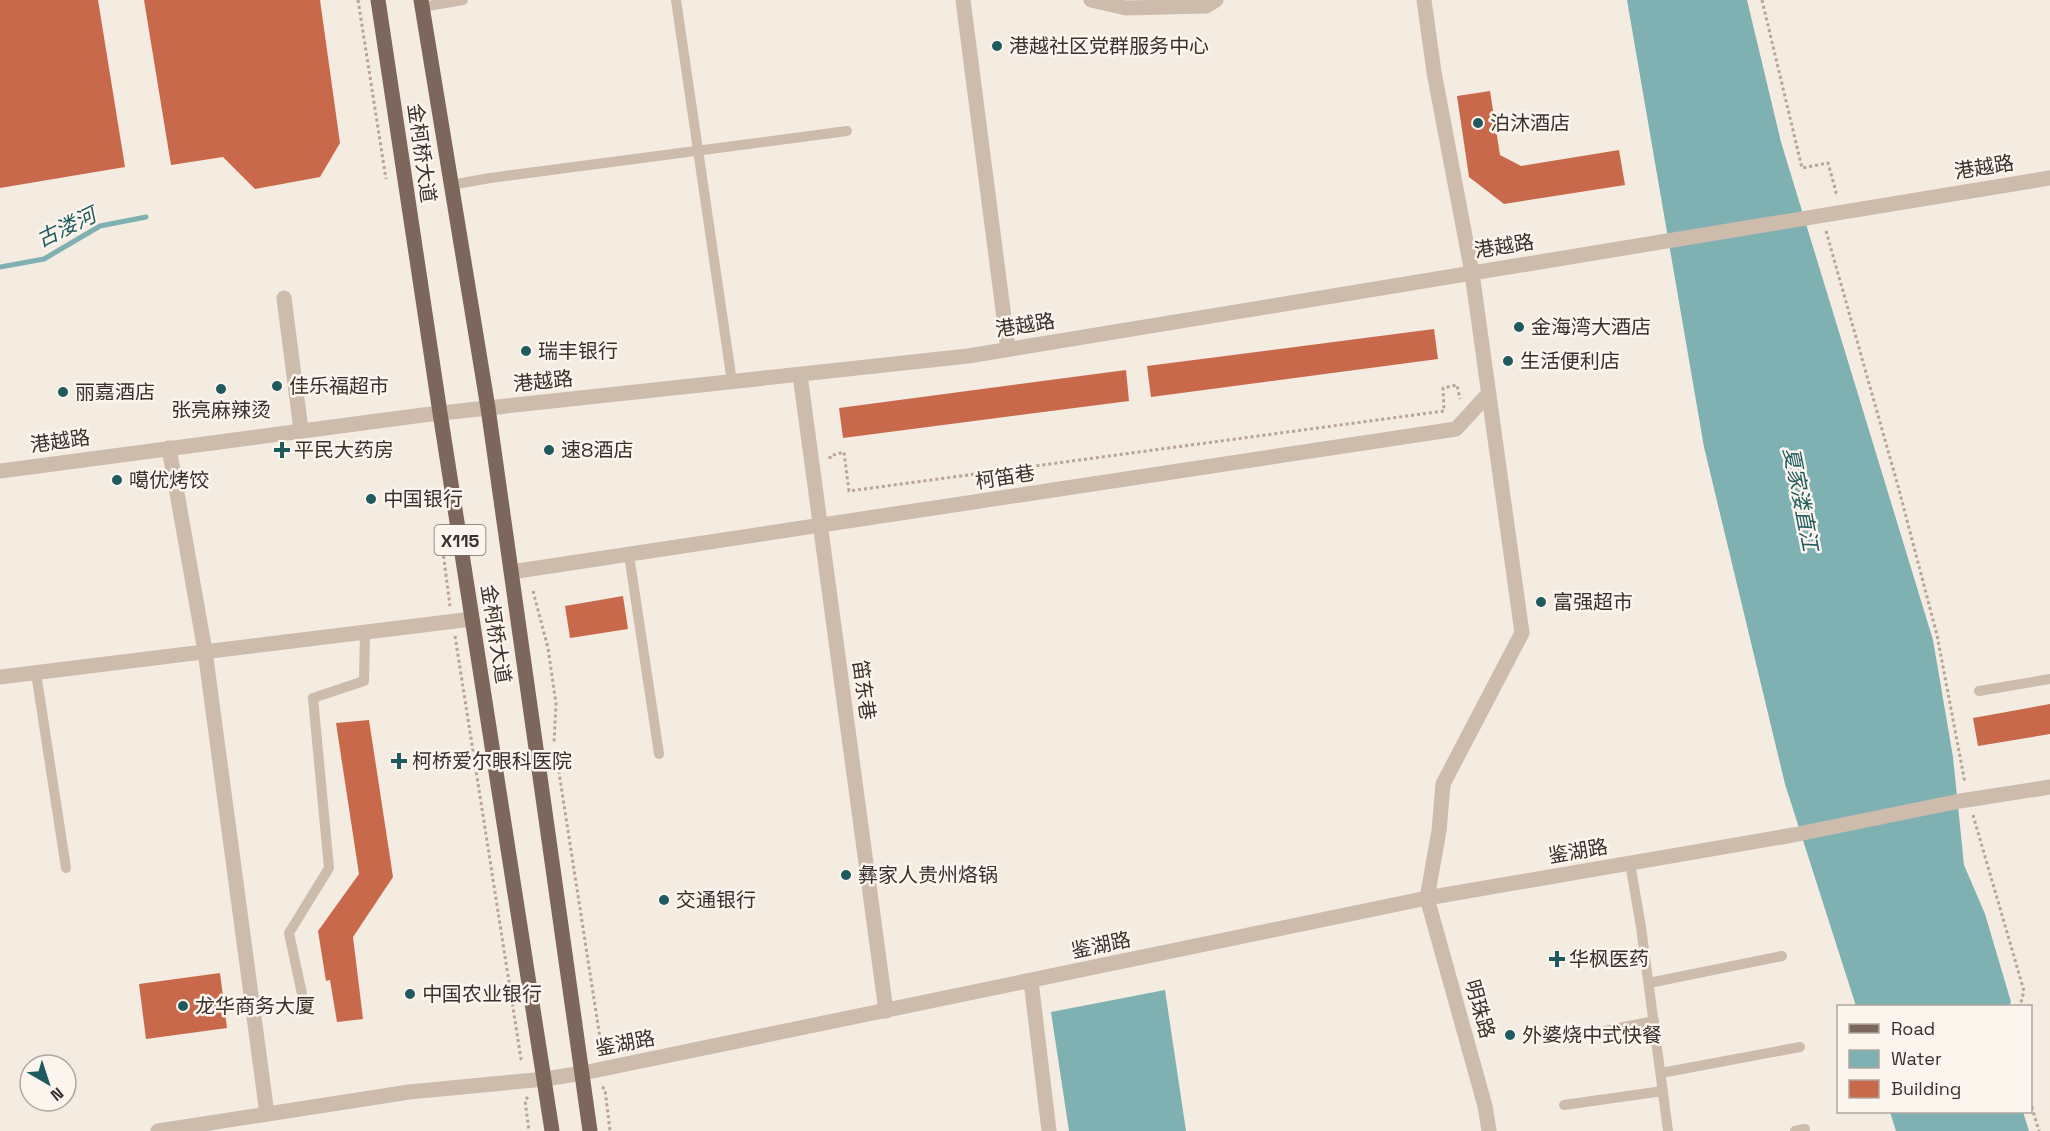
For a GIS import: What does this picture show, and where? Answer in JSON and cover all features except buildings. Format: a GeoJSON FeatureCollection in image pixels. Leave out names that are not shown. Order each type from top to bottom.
{"type":"FeatureCollection","features":[{"type":"Feature","properties":{"kind":"main road","name":"金柯桥大道"},"geometry":{"type":"LineString","coordinates":[[378,0],[552,1131]]}},
{"type":"Feature","properties":{"kind":"main road","name":"金柯桥大道"},"geometry":{"type":"LineString","coordinates":[[421,4],[488,408],[590,1131]]}},
{"type":"Feature","properties":{"kind":"street"},"geometry":{"type":"LineString","coordinates":[[963,0],[1008,349]]}},
{"type":"Feature","properties":{"kind":"street"},"geometry":{"type":"LineString","coordinates":[[1091,0],[1126,8],[1206,6],[1216,0]]}},
{"type":"Feature","properties":{"kind":"street"},"geometry":{"type":"LineString","coordinates":[[1424,0],[1434,72],[1472,273],[1522,633],[1443,784],[1439,831],[1427,898]]}},
{"type":"Feature","properties":{"kind":"street","name":"港越路"},"geometry":{"type":"LineString","coordinates":[[0,471],[440,413],[968,356],[2050,178]]}},
{"type":"Feature","properties":{"kind":"street"},"geometry":{"type":"LineString","coordinates":[[284,298],[301,430]]}},
{"type":"Feature","properties":{"kind":"street","name":"笛东巷"},"geometry":{"type":"LineString","coordinates":[[800,375],[886,1011]]}},
{"type":"Feature","properties":{"kind":"street","name":"柯笛巷"},"geometry":{"type":"LineString","coordinates":[[511,572],[1456,429],[1489,393]]}},
{"type":"Feature","properties":{"kind":"street"},"geometry":{"type":"LineString","coordinates":[[169,448],[205,651],[267,1114]]}},
{"type":"Feature","properties":{"kind":"street"},"geometry":{"type":"LineString","coordinates":[[0,677],[472,619]]}},
{"type":"Feature","properties":{"kind":"street","name":"鉴湖路"},"geometry":{"type":"LineString","coordinates":[[158,1131],[409,1092],[545,1079],[583,1073],[1427,898],[1792,835],[1964,801],[2050,787]]}},
{"type":"Feature","properties":{"kind":"street","name":"明珠路"},"geometry":{"type":"LineString","coordinates":[[1427,898],[1485,1106],[1489,1131]]}},
{"type":"Feature","properties":{"kind":"street"},"geometry":{"type":"LineString","coordinates":[[1031,981],[1049,1131]]}},
{"type":"Feature","properties":{"kind":"lane"},"geometry":{"type":"LineString","coordinates":[[421,4],[463,0]]}},
{"type":"Feature","properties":{"kind":"lane"},"geometry":{"type":"LineString","coordinates":[[676,0],[732,382]]}},
{"type":"Feature","properties":{"kind":"lane"},"geometry":{"type":"LineString","coordinates":[[451,185],[847,131]]}},
{"type":"Feature","properties":{"kind":"lane"},"geometry":{"type":"LineString","coordinates":[[629,555],[659,754]]}},
{"type":"Feature","properties":{"kind":"lane"},"geometry":{"type":"LineString","coordinates":[[304,1008],[290,933],[329,868],[313,698],[364,681],[365,632]]}},
{"type":"Feature","properties":{"kind":"lane"},"geometry":{"type":"LineString","coordinates":[[36,673],[66,868]]}},
{"type":"Feature","properties":{"kind":"lane"},"geometry":{"type":"LineString","coordinates":[[1979,691],[2050,679]]}},
{"type":"Feature","properties":{"kind":"lane"},"geometry":{"type":"LineString","coordinates":[[1630,863],[1649,983],[1668,1131]]}},
{"type":"Feature","properties":{"kind":"lane"},"geometry":{"type":"LineString","coordinates":[[1649,983],[1782,957]]}},
{"type":"Feature","properties":{"kind":"lane"},"geometry":{"type":"LineString","coordinates":[[1565,1039],[1654,1022]]}},
{"type":"Feature","properties":{"kind":"lane"},"geometry":{"type":"LineString","coordinates":[[1661,1073],[1800,1047]]}},
{"type":"Feature","properties":{"kind":"lane"},"geometry":{"type":"LineString","coordinates":[[1564,1105],[1663,1091]]}},
{"type":"Feature","properties":{"kind":"path"},"geometry":{"type":"LineString","coordinates":[[1762,0],[1802,168],[1828,163],[1836,192],[1814,216],[1898,486],[1938,634],[1964,801],[2024,991],[2020,1005]]}},
{"type":"Feature","properties":{"kind":"path"},"geometry":{"type":"LineString","coordinates":[[831,467],[830,456],[844,452],[849,492],[1444,411],[1443,387],[1457,385],[1463,421]]}},
{"type":"Feature","properties":{"kind":"path"},"geometry":{"type":"LineString","coordinates":[[2032,1105],[2039,1131]]}},
{"type":"Feature","properties":{"kind":"water","name":"夏家溇直江"},"geometry":{"type":"Polygon","coordinates":[[[1627,0],[1747,0],[1781,142],[1933,640],[1953,757],[1964,865],[1985,914],[2011,1002],[2010,1005],[1856,1005],[1785,784],[1704,447],[1627,0]]]}},
{"type":"Feature","properties":{"kind":"water"},"geometry":{"type":"Polygon","coordinates":[[[1165,990],[1186,1131],[1069,1131],[1051,1012],[1165,990]]]}},
{"type":"Feature","properties":{"kind":"water"},"geometry":{"type":"Polygon","coordinates":[[[1890,1113],[2023,1113],[2029,1131],[1896,1131],[1890,1113]]]}},
{"type":"Feature","properties":{"kind":"waterway","name":"古溇河"},"geometry":{"type":"LineString","coordinates":[[0,267],[44,259],[100,226],[146,217]]}},
{"type":"Feature","properties":{"kind":"place","name":"港越社区党群服务中心"},"geometry":{"type":"Point","coordinates":[997,46]}},
{"type":"Feature","properties":{"kind":"place","name":"泊沐酒店"},"geometry":{"type":"Point","coordinates":[1478,123]}},
{"type":"Feature","properties":{"kind":"place","name":"金海湾大酒店"},"geometry":{"type":"Point","coordinates":[1519,327]}},
{"type":"Feature","properties":{"kind":"place","name":"瑞丰银行"},"geometry":{"type":"Point","coordinates":[526,351]}},
{"type":"Feature","properties":{"kind":"place","name":"生活便利店"},"geometry":{"type":"Point","coordinates":[1508,361]}},
{"type":"Feature","properties":{"kind":"place","name":"佳乐福超市"},"geometry":{"type":"Point","coordinates":[277,386]}},
{"type":"Feature","properties":{"kind":"place","name":"张亮麻辣烫"},"geometry":{"type":"Point","coordinates":[221,389]}},
{"type":"Feature","properties":{"kind":"place","name":"丽嘉酒店"},"geometry":{"type":"Point","coordinates":[63,392]}},
{"type":"Feature","properties":{"kind":"place","name":"平民大药房"},"geometry":{"type":"Point","coordinates":[282,450]}},
{"type":"Feature","properties":{"kind":"place","name":"速8酒店"},"geometry":{"type":"Point","coordinates":[549,450]}},
{"type":"Feature","properties":{"kind":"place","name":"噶优烤饺"},"geometry":{"type":"Point","coordinates":[117,480]}},
{"type":"Feature","properties":{"kind":"place","name":"中国银行"},"geometry":{"type":"Point","coordinates":[371,499]}},
{"type":"Feature","properties":{"kind":"place","name":"富强超市"},"geometry":{"type":"Point","coordinates":[1541,602]}},
{"type":"Feature","properties":{"kind":"place","name":"柯桥爱尔眼科医院"},"geometry":{"type":"Point","coordinates":[399,761]}},
{"type":"Feature","properties":{"kind":"place","name":"彝家人贵州烙锅"},"geometry":{"type":"Point","coordinates":[846,875]}},
{"type":"Feature","properties":{"kind":"place","name":"交通银行"},"geometry":{"type":"Point","coordinates":[664,900]}},
{"type":"Feature","properties":{"kind":"place","name":"华枫医药"},"geometry":{"type":"Point","coordinates":[1557,959]}},
{"type":"Feature","properties":{"kind":"place","name":"中国农业银行"},"geometry":{"type":"Point","coordinates":[410,994]}},
{"type":"Feature","properties":{"kind":"place","name":"龙华商务大厦"},"geometry":{"type":"Point","coordinates":[183,1006]}},
{"type":"Feature","properties":{"kind":"place","name":"外婆烧中式快餐"},"geometry":{"type":"Point","coordinates":[1510,1035]}}]}
